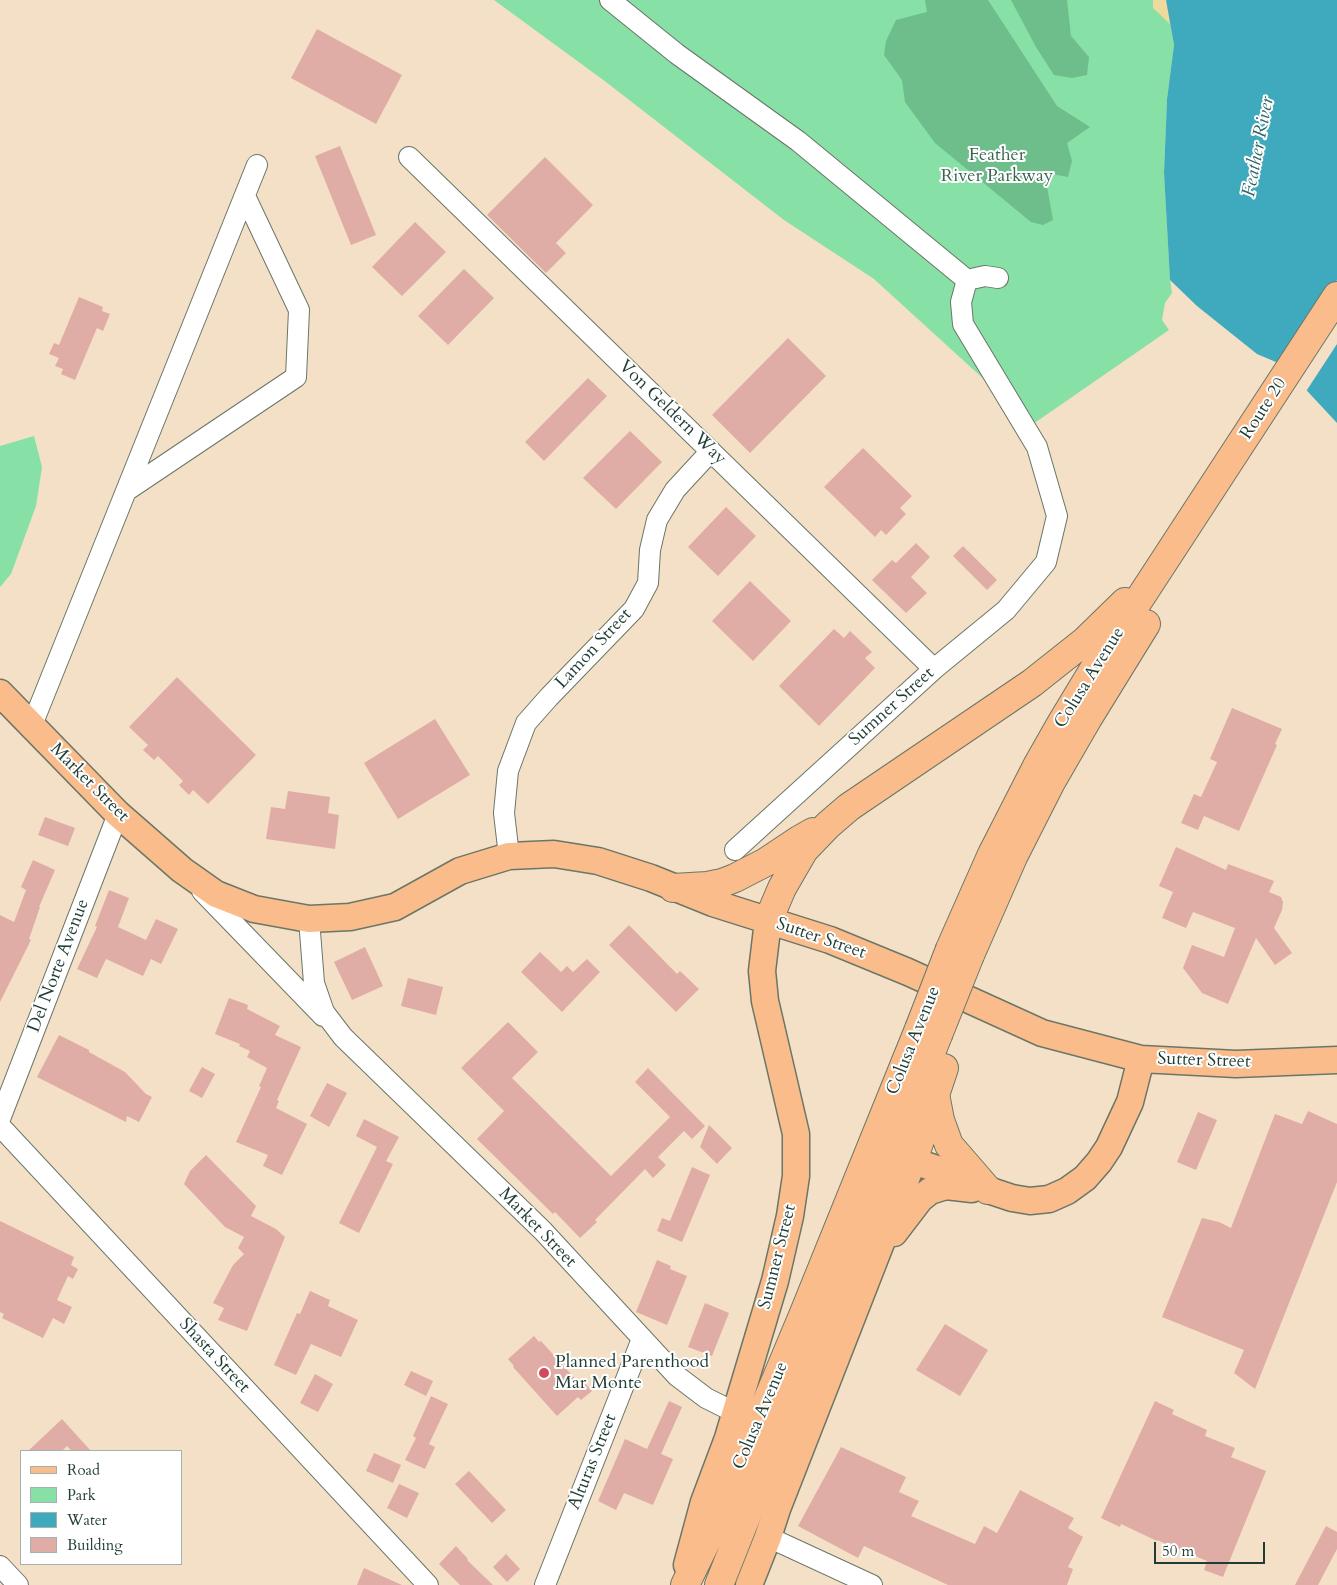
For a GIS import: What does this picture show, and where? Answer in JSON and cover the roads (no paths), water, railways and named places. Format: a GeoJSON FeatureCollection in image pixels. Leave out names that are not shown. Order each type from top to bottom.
{"type":"FeatureCollection","features":[{"type":"Feature","properties":{"kind":"highway","name":"Route 20"},"geometry":{"type":"LineString","coordinates":[[1198,527],[1337,296]]}},
{"type":"Feature","properties":{"kind":"highway","name":"Route 20"},"geometry":{"type":"LineString","coordinates":[[1198,527],[1337,329]]}},
{"type":"Feature","properties":{"kind":"highway","name":"Colusa Avenue"},"geometry":{"type":"LineString","coordinates":[[968,954],[967,908],[1037,766],[1097,664],[1174,547],[1198,527]]}},
{"type":"Feature","properties":{"kind":"highway","name":"Colusa Avenue"},"geometry":{"type":"LineString","coordinates":[[719,1585],[968,954],[1046,791],[1198,527]]}},
{"type":"Feature","properties":{"kind":"highway"},"geometry":{"type":"LineString","coordinates":[[768,921],[782,888],[804,850],[828,824],[849,807],[1019,692],[1058,663],[1109,619],[1174,547]]}},
{"type":"Feature","properties":{"kind":"highway"},"geometry":{"type":"LineString","coordinates":[[673,888],[706,886],[735,878],[766,862],[799,840],[828,824]]}},
{"type":"Feature","properties":{"kind":"highway","name":"Colusa Avenue"},"geometry":{"type":"LineString","coordinates":[[684,1585],[720,1511],[801,1322],[937,1034]]}},
{"type":"Feature","properties":{"kind":"highway"},"geometry":{"type":"LineString","coordinates":[[937,1034],[935,1094],[940,1120],[949,1145],[988,1190]]}},
{"type":"Feature","properties":{"kind":"highway"},"geometry":{"type":"LineString","coordinates":[[913,1161],[935,1094]]}},
{"type":"Feature","properties":{"kind":"main road","name":"Market Street"},"geometry":{"type":"LineString","coordinates":[[0,693],[118,814],[182,870],[216,894],[254,909],[310,920]]}},
{"type":"Feature","properties":{"kind":"main road","name":"Sutter Street"},"geometry":{"type":"LineString","coordinates":[[310,920],[350,916],[396,907],[460,870],[509,856],[554,854],[598,861],[651,878],[673,888],[768,921],[830,940],[908,972],[1042,1033],[1141,1059],[1236,1064],[1337,1060]]}},
{"type":"Feature","properties":{"kind":"main road","name":"Sumner Street"},"geometry":{"type":"LineString","coordinates":[[684,1585],[704,1502],[719,1464],[775,1281],[790,1216],[796,1176],[796,1134],[764,994],[762,971],[768,921]]}},
{"type":"Feature","properties":{"kind":"main road"},"geometry":{"type":"LineString","coordinates":[[749,1585],[913,1161],[958,1176],[988,1190],[1012,1198],[1030,1200],[1049,1199],[1068,1191],[1085,1178],[1109,1147],[1130,1102],[1141,1059]]}},
{"type":"Feature","properties":{"kind":"main road"},"geometry":{"type":"LineString","coordinates":[[877,1255],[920,1198],[930,1191],[946,1186],[988,1190]]}},
{"type":"Feature","properties":{"kind":"street"},"geometry":{"type":"LineString","coordinates":[[610,0],[677,54],[798,141],[968,280],[985,276],[998,278]]}},
{"type":"Feature","properties":{"kind":"street","name":"Von Geldern Way"},"geometry":{"type":"LineString","coordinates":[[409,157],[934,669]]}},
{"type":"Feature","properties":{"kind":"street"},"geometry":{"type":"LineString","coordinates":[[32,725],[257,165]]}},
{"type":"Feature","properties":{"kind":"street"},"geometry":{"type":"LineString","coordinates":[[126,491],[296,377],[299,310],[245,196]]}},
{"type":"Feature","properties":{"kind":"street","name":"Sumner Street"},"geometry":{"type":"LineString","coordinates":[[735,850],[934,669],[1006,610],[1046,562],[1057,516],[1037,447],[963,324],[961,302],[968,280]]}},
{"type":"Feature","properties":{"kind":"street","name":"Lamon Street"},"geometry":{"type":"LineString","coordinates":[[509,856],[504,813],[508,771],[526,723],[634,609],[648,583],[650,550],[657,520],[675,490],[711,451]]}},
{"type":"Feature","properties":{"kind":"street","name":"Del Norte Avenue"},"geometry":{"type":"LineString","coordinates":[[0,1119],[118,814]]}},
{"type":"Feature","properties":{"kind":"street","name":"Market Street"},"geometry":{"type":"LineString","coordinates":[[182,870],[343,1037],[542,1231],[677,1376],[706,1398],[734,1412]]}},
{"type":"Feature","properties":{"kind":"street","name":"Market Street"},"geometry":{"type":"LineString","coordinates":[[310,920],[314,983],[324,1012],[343,1037]]}},
{"type":"Feature","properties":{"kind":"street","name":"Shasta Street"},"geometry":{"type":"LineString","coordinates":[[0,1126],[428,1585]]}},
{"type":"Feature","properties":{"kind":"street","name":"Alturas Street"},"geometry":{"type":"LineString","coordinates":[[545,1585],[642,1339]]}},
{"type":"Feature","properties":{"kind":"street"},"geometry":{"type":"LineString","coordinates":[[768,1537],[872,1585]]}},
{"type":"Feature","properties":{"kind":"street"},"geometry":{"type":"LineString","coordinates":[[0,1566],[18,1585]]}},
{"type":"Feature","properties":{"kind":"water","name":"Feather River"},"geometry":{"type":"Polygon","coordinates":[[[1166,0],[1337,0],[1337,423],[1283,365],[1257,354],[1197,306],[1170,280],[1164,173],[1167,99],[1174,45],[1166,0]]]}},
{"type":"Feature","properties":{"kind":"place","name":"Planned Parenthood Mar Monte"},"geometry":{"type":"Point","coordinates":[544,1373]}},
{"type":"Feature","properties":{"kind":"park label","name":"Feather River Parkway"},"geometry":{"type":"Point","coordinates":[997,166]}}]}
